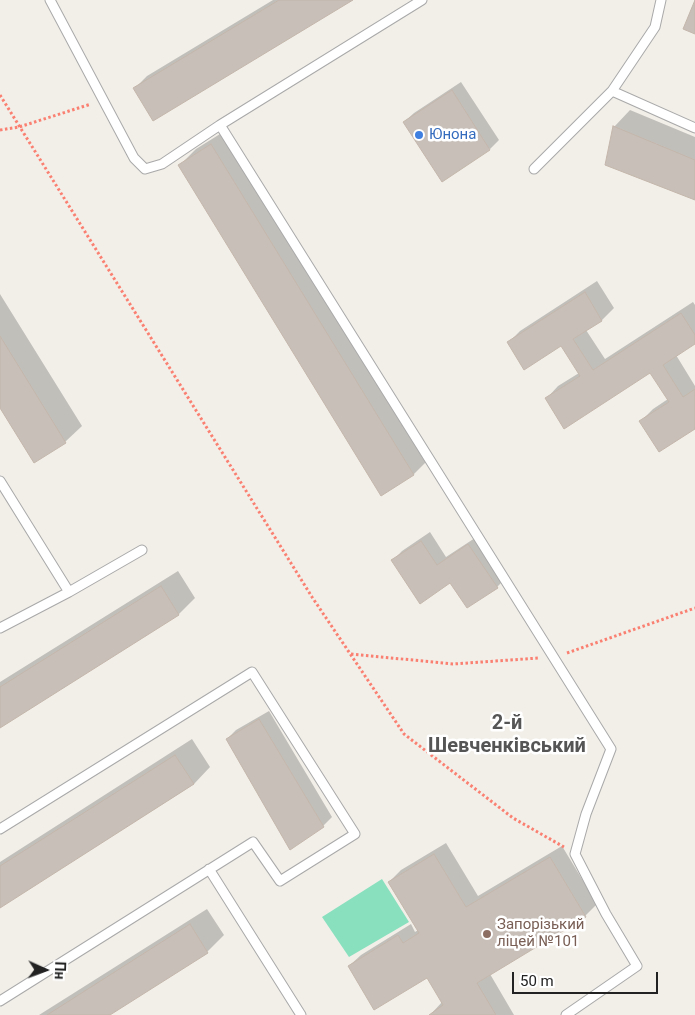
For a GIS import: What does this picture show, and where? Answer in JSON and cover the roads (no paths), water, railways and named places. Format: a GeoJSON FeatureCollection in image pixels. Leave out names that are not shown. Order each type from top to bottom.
{"type":"FeatureCollection","features":[{"type":"Feature","properties":{"kind":"lane"},"geometry":{"type":"LineString","coordinates":[[50,0],[134,158],[145,169],[162,164],[220,124],[422,0]]}},
{"type":"Feature","properties":{"kind":"lane"},"geometry":{"type":"LineString","coordinates":[[534,169],[612,91],[654,27],[661,0]]}},
{"type":"Feature","properties":{"kind":"lane"},"geometry":{"type":"LineString","coordinates":[[612,91],[695,128]]}},
{"type":"Feature","properties":{"kind":"lane"},"geometry":{"type":"LineString","coordinates":[[220,124],[611,749],[586,814],[575,854],[606,914],[637,966],[566,1015]]}},
{"type":"Feature","properties":{"kind":"lane"},"geometry":{"type":"LineString","coordinates":[[0,481],[69,592]]}},
{"type":"Feature","properties":{"kind":"lane"},"geometry":{"type":"LineString","coordinates":[[0,628],[69,592],[142,550]]}},
{"type":"Feature","properties":{"kind":"lane"},"geometry":{"type":"LineString","coordinates":[[0,829],[252,672],[355,834],[280,881],[253,842],[0,1001]]}},
{"type":"Feature","properties":{"kind":"lane"},"geometry":{"type":"LineString","coordinates":[[209,869],[301,1015]]}},
{"type":"Feature","properties":{"kind":"place","name":"Юнона"},"geometry":{"type":"Point","coordinates":[419,135]}},
{"type":"Feature","properties":{"kind":"place","name":"Запорізький ліцей №101"},"geometry":{"type":"Point","coordinates":[487,934]}},
{"type":"Feature","properties":{"kind":"district","name":"2-й Шевченківський"},"geometry":{"type":"Point","coordinates":[507,736]}}]}
